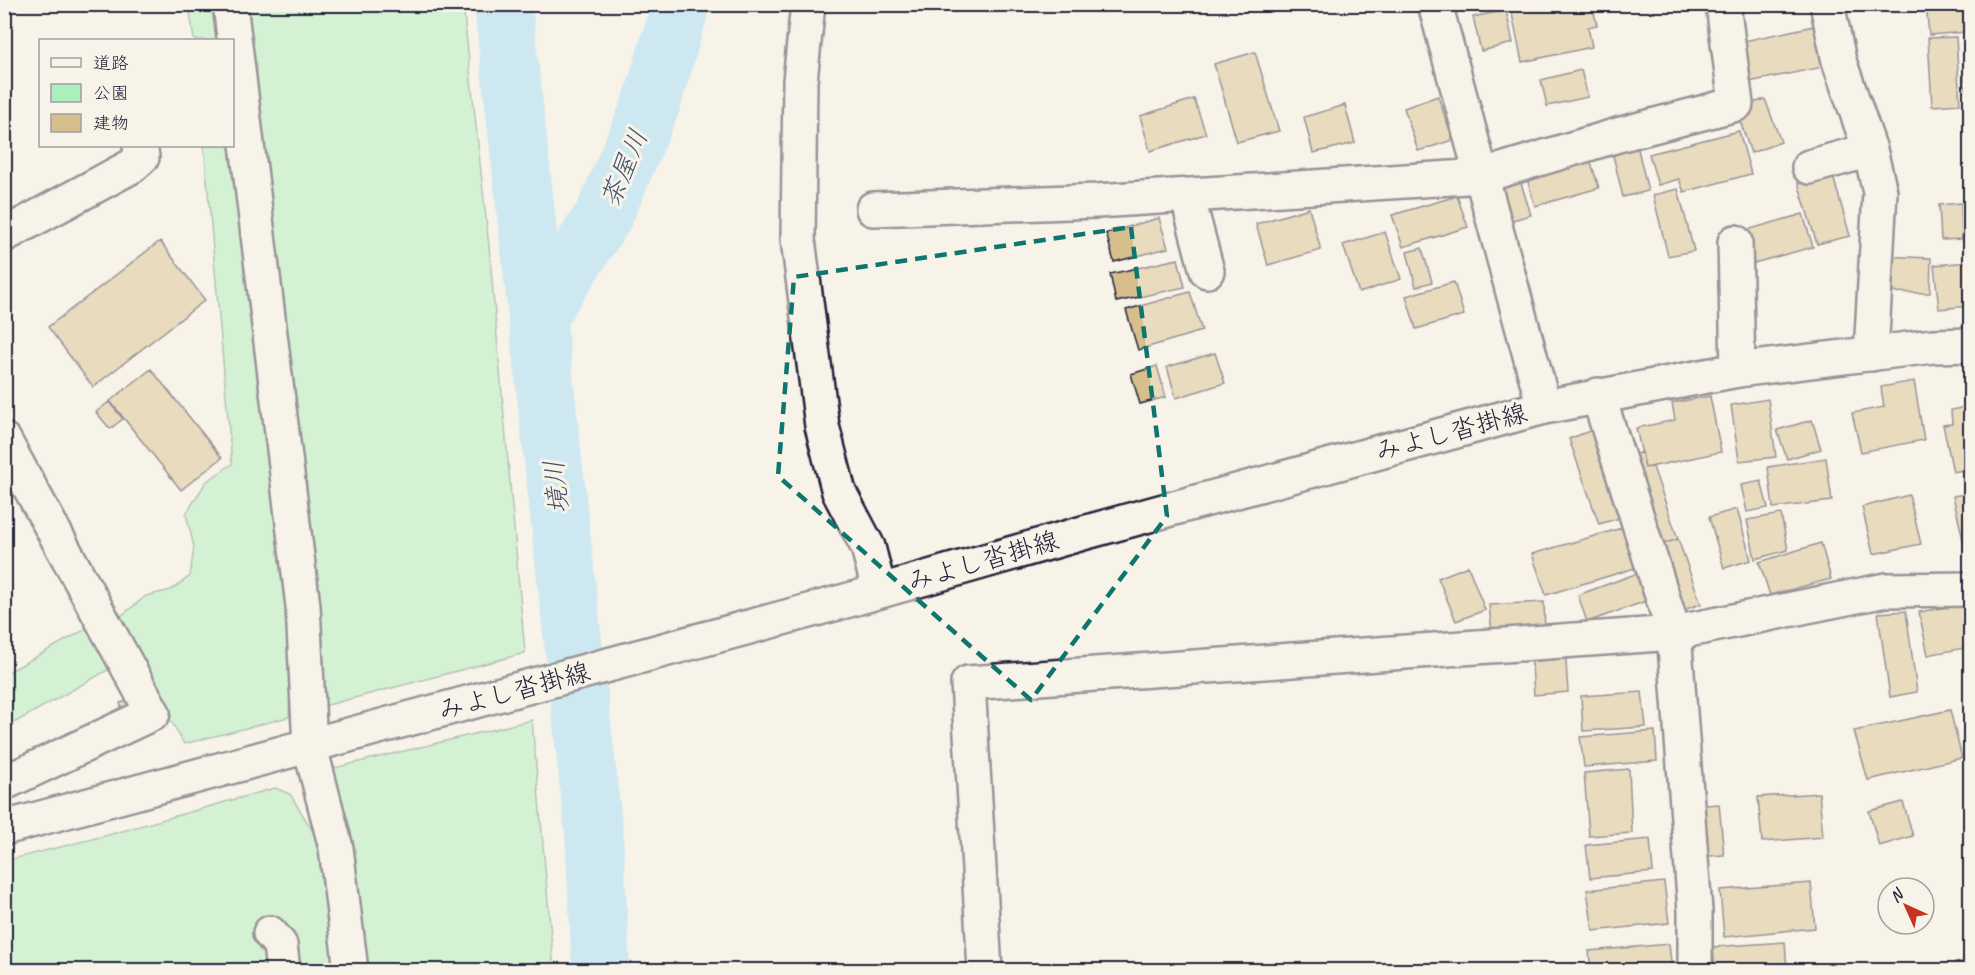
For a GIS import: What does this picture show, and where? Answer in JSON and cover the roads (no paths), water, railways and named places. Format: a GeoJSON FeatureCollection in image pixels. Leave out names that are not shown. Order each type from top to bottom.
{"type":"FeatureCollection","features":[{"type":"Feature","properties":{"kind":"street"},"geometry":{"type":"LineString","coordinates":[[230,4],[303,606],[310,747],[336,848],[351,970]]}},
{"type":"Feature","properties":{"kind":"street"},"geometry":{"type":"LineString","coordinates":[[807,4],[800,81],[798,239],[822,426],[839,492],[868,547],[864,595]]}},
{"type":"Feature","properties":{"kind":"street"},"geometry":{"type":"LineString","coordinates":[[1435,4],[1544,406]]}},
{"type":"Feature","properties":{"kind":"street"},"geometry":{"type":"LineString","coordinates":[[873,209],[1097,201],[1482,176],[1618,135],[1736,104],[1723,4]]}},
{"type":"Feature","properties":{"kind":"street"},"geometry":{"type":"LineString","coordinates":[[1827,4],[1839,61],[1870,150],[1880,192],[1871,354]]}},
{"type":"Feature","properties":{"kind":"street"},"geometry":{"type":"LineString","coordinates":[[4,235],[132,166],[142,157],[140,147]]}},
{"type":"Feature","properties":{"kind":"street"},"geometry":{"type":"LineString","coordinates":[[1809,167],[1870,150]]}},
{"type":"Feature","properties":{"kind":"street"},"geometry":{"type":"LineString","coordinates":[[1187,195],[1207,271]]}},
{"type":"Feature","properties":{"kind":"street"},"geometry":{"type":"LineString","coordinates":[[1735,242],[1738,370]]}},
{"type":"Feature","properties":{"kind":"street","name":"みよし沓掛線"},"geometry":{"type":"LineString","coordinates":[[4,828],[310,747],[1544,406],[1738,370],[1933,346],[1971,345]]}},
{"type":"Feature","properties":{"kind":"street"},"geometry":{"type":"LineString","coordinates":[[1599,395],[1674,633],[1695,911],[1695,970]]}},
{"type":"Feature","properties":{"kind":"street"},"geometry":{"type":"LineString","coordinates":[[4,440],[153,713],[4,783]]}},
{"type":"Feature","properties":{"kind":"street"},"geometry":{"type":"LineString","coordinates":[[985,970],[968,683],[1674,633],[1887,590],[1971,589]]}},
{"type":"Feature","properties":{"kind":"street"},"geometry":{"type":"LineString","coordinates":[[270,933],[280,945],[283,970]]}},
{"type":"Feature","properties":{"kind":"waterway","name":"境川"},"geometry":{"type":"LineString","coordinates":[[503,4],[594,833],[601,970]]}},
{"type":"Feature","properties":{"kind":"waterway","name":"茶屋川"},"geometry":{"type":"LineString","coordinates":[[537,318],[604,215],[651,105],[681,4]]}}]}
